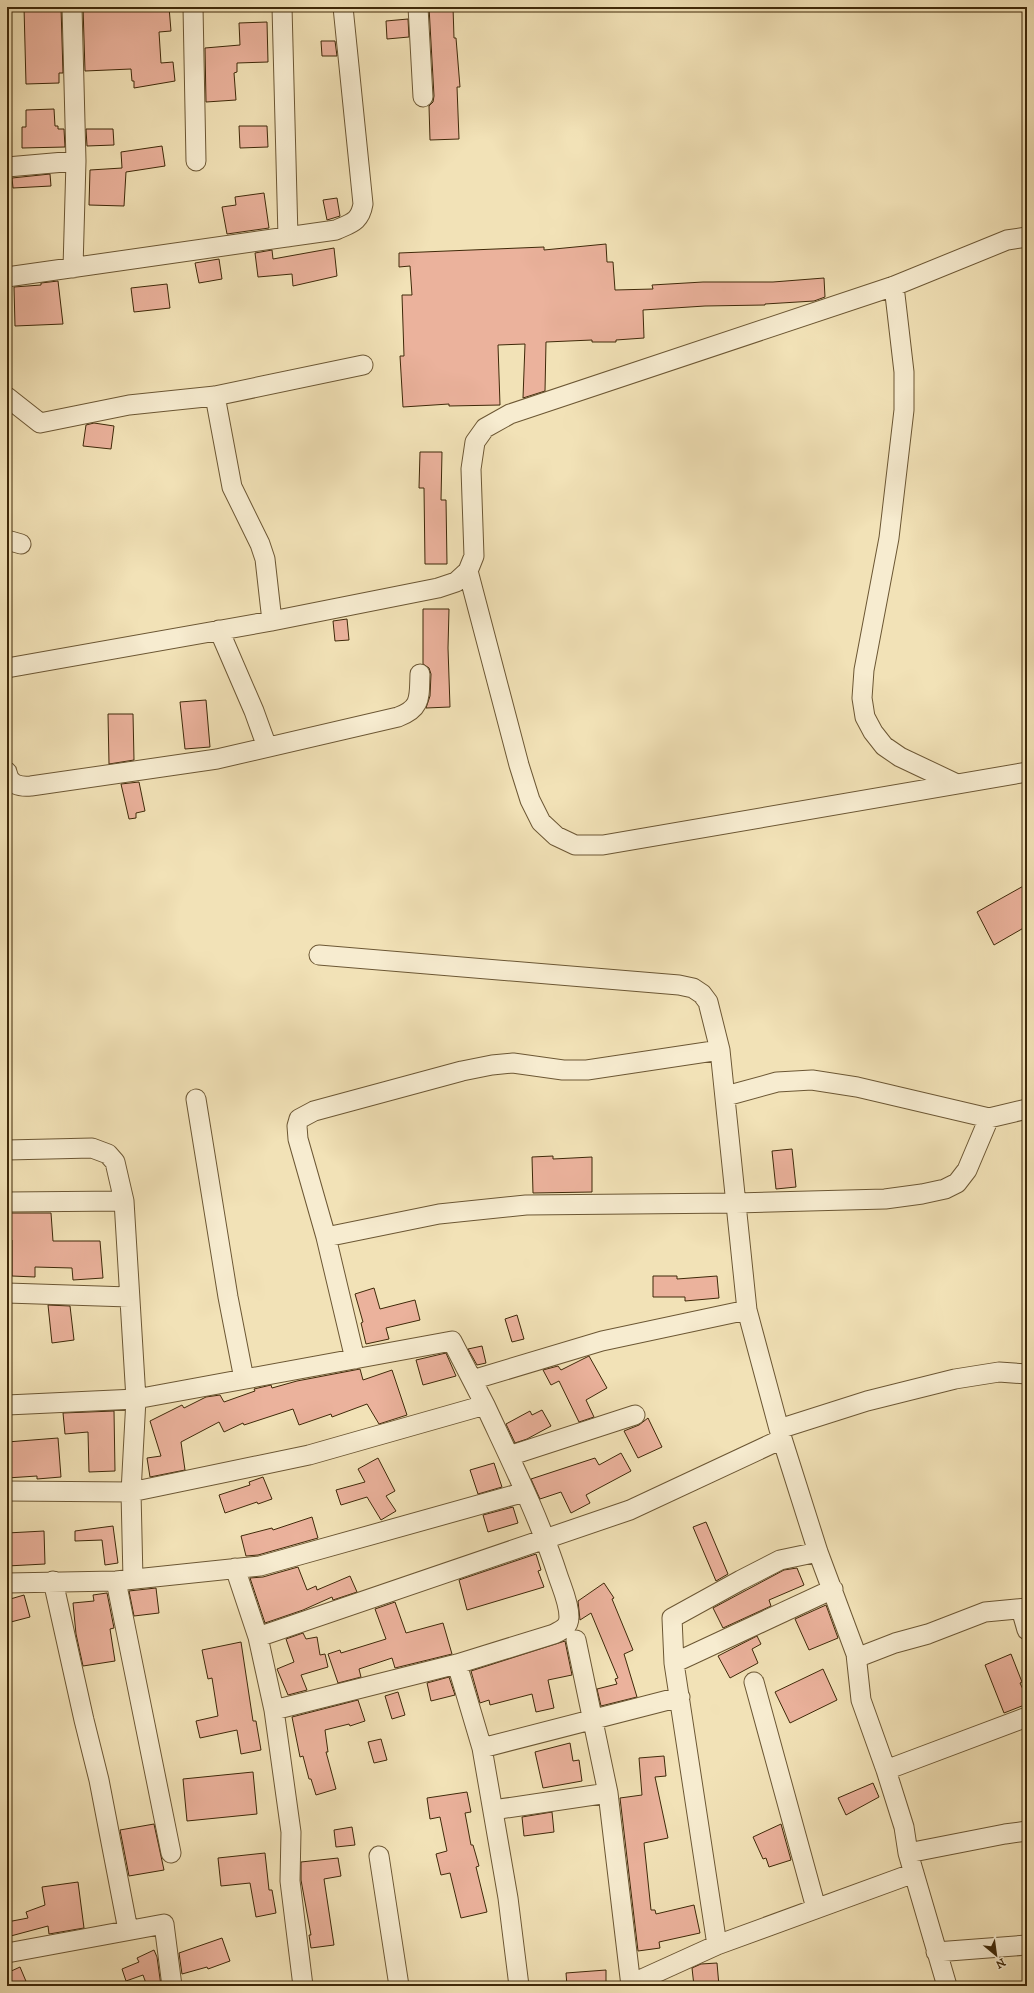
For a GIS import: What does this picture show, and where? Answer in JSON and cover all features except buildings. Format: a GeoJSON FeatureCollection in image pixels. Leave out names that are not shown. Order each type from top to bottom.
{"type":"FeatureCollection","features":[{"type":"Feature","properties":{"kind":"street"},"geometry":{"type":"LineString","coordinates":[[72,7],[76,161],[73,268]]}},
{"type":"Feature","properties":{"kind":"street"},"geometry":{"type":"LineString","coordinates":[[193,7],[196,161]]}},
{"type":"Feature","properties":{"kind":"street"},"geometry":{"type":"LineString","coordinates":[[282,7],[288,237]]}},
{"type":"Feature","properties":{"kind":"street"},"geometry":{"type":"LineString","coordinates":[[7,276],[73,268],[336,230],[356,220],[361,214],[362,204],[358,146],[343,7]]}},
{"type":"Feature","properties":{"kind":"street"},"geometry":{"type":"LineString","coordinates":[[418,7],[423,97]]}},
{"type":"Feature","properties":{"kind":"street"},"geometry":{"type":"LineString","coordinates":[[7,166],[76,161]]}},
{"type":"Feature","properties":{"kind":"street"},"geometry":{"type":"LineString","coordinates":[[7,668],[272,621],[438,588],[456,582],[468,571],[474,556],[471,469],[474,442],[485,428],[510,414],[894,286],[1007,240],[1027,237]]}},
{"type":"Feature","properties":{"kind":"street"},"geometry":{"type":"LineString","coordinates":[[894,286],[904,372],[903,418],[889,538],[864,670],[862,698],[865,716],[873,732],[884,746],[900,757],[957,784]]}},
{"type":"Feature","properties":{"kind":"street"},"geometry":{"type":"LineString","coordinates":[[7,397],[40,423],[129,406],[215,396],[363,365]]}},
{"type":"Feature","properties":{"kind":"street"},"geometry":{"type":"LineString","coordinates":[[215,396],[232,487],[260,544],[265,559],[272,621]]}},
{"type":"Feature","properties":{"kind":"street"},"geometry":{"type":"LineString","coordinates":[[468,571],[519,765],[530,800],[541,822],[556,836],[575,845],[603,845],[1027,772]]}},
{"type":"Feature","properties":{"kind":"street"},"geometry":{"type":"LineString","coordinates":[[219,630],[254,711],[267,747]]}},
{"type":"Feature","properties":{"kind":"street"},"geometry":{"type":"LineString","coordinates":[[7,772],[12,783],[20,787],[31,786],[217,759],[408,714],[415,708],[419,700],[420,674]]}},
{"type":"Feature","properties":{"kind":"street"},"geometry":{"type":"LineString","coordinates":[[319,955],[679,985],[693,988],[702,994],[708,1002],[720,1050],[726,1096],[747,1310],[781,1434],[818,1552],[856,1654],[861,1700],[886,1770],[904,1827],[908,1853],[947,1986]]}},
{"type":"Feature","properties":{"kind":"street"},"geometry":{"type":"LineString","coordinates":[[355,1359],[326,1237],[298,1139],[297,1126],[299,1119],[305,1115],[462,1071],[492,1066],[513,1063],[563,1070],[587,1070],[720,1050]]}},
{"type":"Feature","properties":{"kind":"street"},"geometry":{"type":"LineString","coordinates":[[726,1096],[777,1082],[812,1080],[857,1087],[989,1118],[1027,1109]]}},
{"type":"Feature","properties":{"kind":"street"},"geometry":{"type":"LineString","coordinates":[[196,1099],[228,1297],[244,1379]]}},
{"type":"Feature","properties":{"kind":"street"},"geometry":{"type":"LineString","coordinates":[[326,1237],[439,1214],[526,1205],[736,1203],[885,1199],[922,1194],[945,1189],[957,1183],[967,1170],[989,1118]]}},
{"type":"Feature","properties":{"kind":"street"},"geometry":{"type":"LineString","coordinates":[[7,1150],[92,1148],[108,1154],[116,1162],[124,1201],[136,1399],[124,1580],[171,1853]]}},
{"type":"Feature","properties":{"kind":"street"},"geometry":{"type":"LineString","coordinates":[[7,1202],[124,1201]]}},
{"type":"Feature","properties":{"kind":"street"},"geometry":{"type":"LineString","coordinates":[[7,1293],[129,1296]]}},
{"type":"Feature","properties":{"kind":"street"},"geometry":{"type":"LineString","coordinates":[[472,1380],[602,1341],[747,1310]]}},
{"type":"Feature","properties":{"kind":"street"},"geometry":{"type":"LineString","coordinates":[[7,1405],[136,1399],[452,1341],[485,1405],[546,1538],[565,1598],[569,1617],[567,1625],[554,1634],[457,1664],[274,1710]]}},
{"type":"Feature","properties":{"kind":"street"},"geometry":{"type":"LineString","coordinates":[[258,1636],[630,1510],[781,1434],[867,1401],[955,1379],[999,1372],[1027,1374]]}},
{"type":"Feature","properties":{"kind":"street"},"geometry":{"type":"LineString","coordinates":[[7,1491],[131,1492],[309,1455],[485,1405]]}},
{"type":"Feature","properties":{"kind":"street"},"geometry":{"type":"LineString","coordinates":[[509,1456],[636,1415]]}},
{"type":"Feature","properties":{"kind":"street"},"geometry":{"type":"LineString","coordinates":[[7,1583],[124,1580],[260,1566],[525,1492]]}},
{"type":"Feature","properties":{"kind":"street"},"geometry":{"type":"LineString","coordinates":[[717,1944],[674,1663],[672,1618],[780,1560],[818,1552]]}},
{"type":"Feature","properties":{"kind":"street"},"geometry":{"type":"LineString","coordinates":[[234,1568],[258,1636],[274,1710],[291,1832],[290,1881],[303,1986]]}},
{"type":"Feature","properties":{"kind":"street"},"geometry":{"type":"LineString","coordinates":[[53,1581],[99,1780],[128,1930]]}},
{"type":"Feature","properties":{"kind":"street"},"geometry":{"type":"LineString","coordinates":[[674,1663],[833,1589]]}},
{"type":"Feature","properties":{"kind":"street"},"geometry":{"type":"LineString","coordinates":[[856,1654],[864,1654],[928,1634],[985,1612],[1024,1609],[1027,1630]]}},
{"type":"Feature","properties":{"kind":"street"},"geometry":{"type":"LineString","coordinates":[[576,1640],[608,1793],[631,1985],[717,1944],[914,1873]]}},
{"type":"Feature","properties":{"kind":"street"},"geometry":{"type":"LineString","coordinates":[[457,1664],[482,1748],[508,1898],[519,1986]]}},
{"type":"Feature","properties":{"kind":"street"},"geometry":{"type":"LineString","coordinates":[[754,1682],[816,1908]]}},
{"type":"Feature","properties":{"kind":"street"},"geometry":{"type":"LineString","coordinates":[[482,1748],[592,1718],[680,1697]]}},
{"type":"Feature","properties":{"kind":"street"},"geometry":{"type":"LineString","coordinates":[[886,1770],[1027,1717]]}},
{"type":"Feature","properties":{"kind":"street"},"geometry":{"type":"LineString","coordinates":[[493,1810],[608,1793]]}},
{"type":"Feature","properties":{"kind":"street"},"geometry":{"type":"LineString","coordinates":[[908,1853],[1027,1831]]}},
{"type":"Feature","properties":{"kind":"street"},"geometry":{"type":"LineString","coordinates":[[379,1856],[399,1986]]}},
{"type":"Feature","properties":{"kind":"street"},"geometry":{"type":"LineString","coordinates":[[7,1953],[164,1924],[172,1986]]}},
{"type":"Feature","properties":{"kind":"street"},"geometry":{"type":"LineString","coordinates":[[936,1952],[1027,1945]]}}]}
